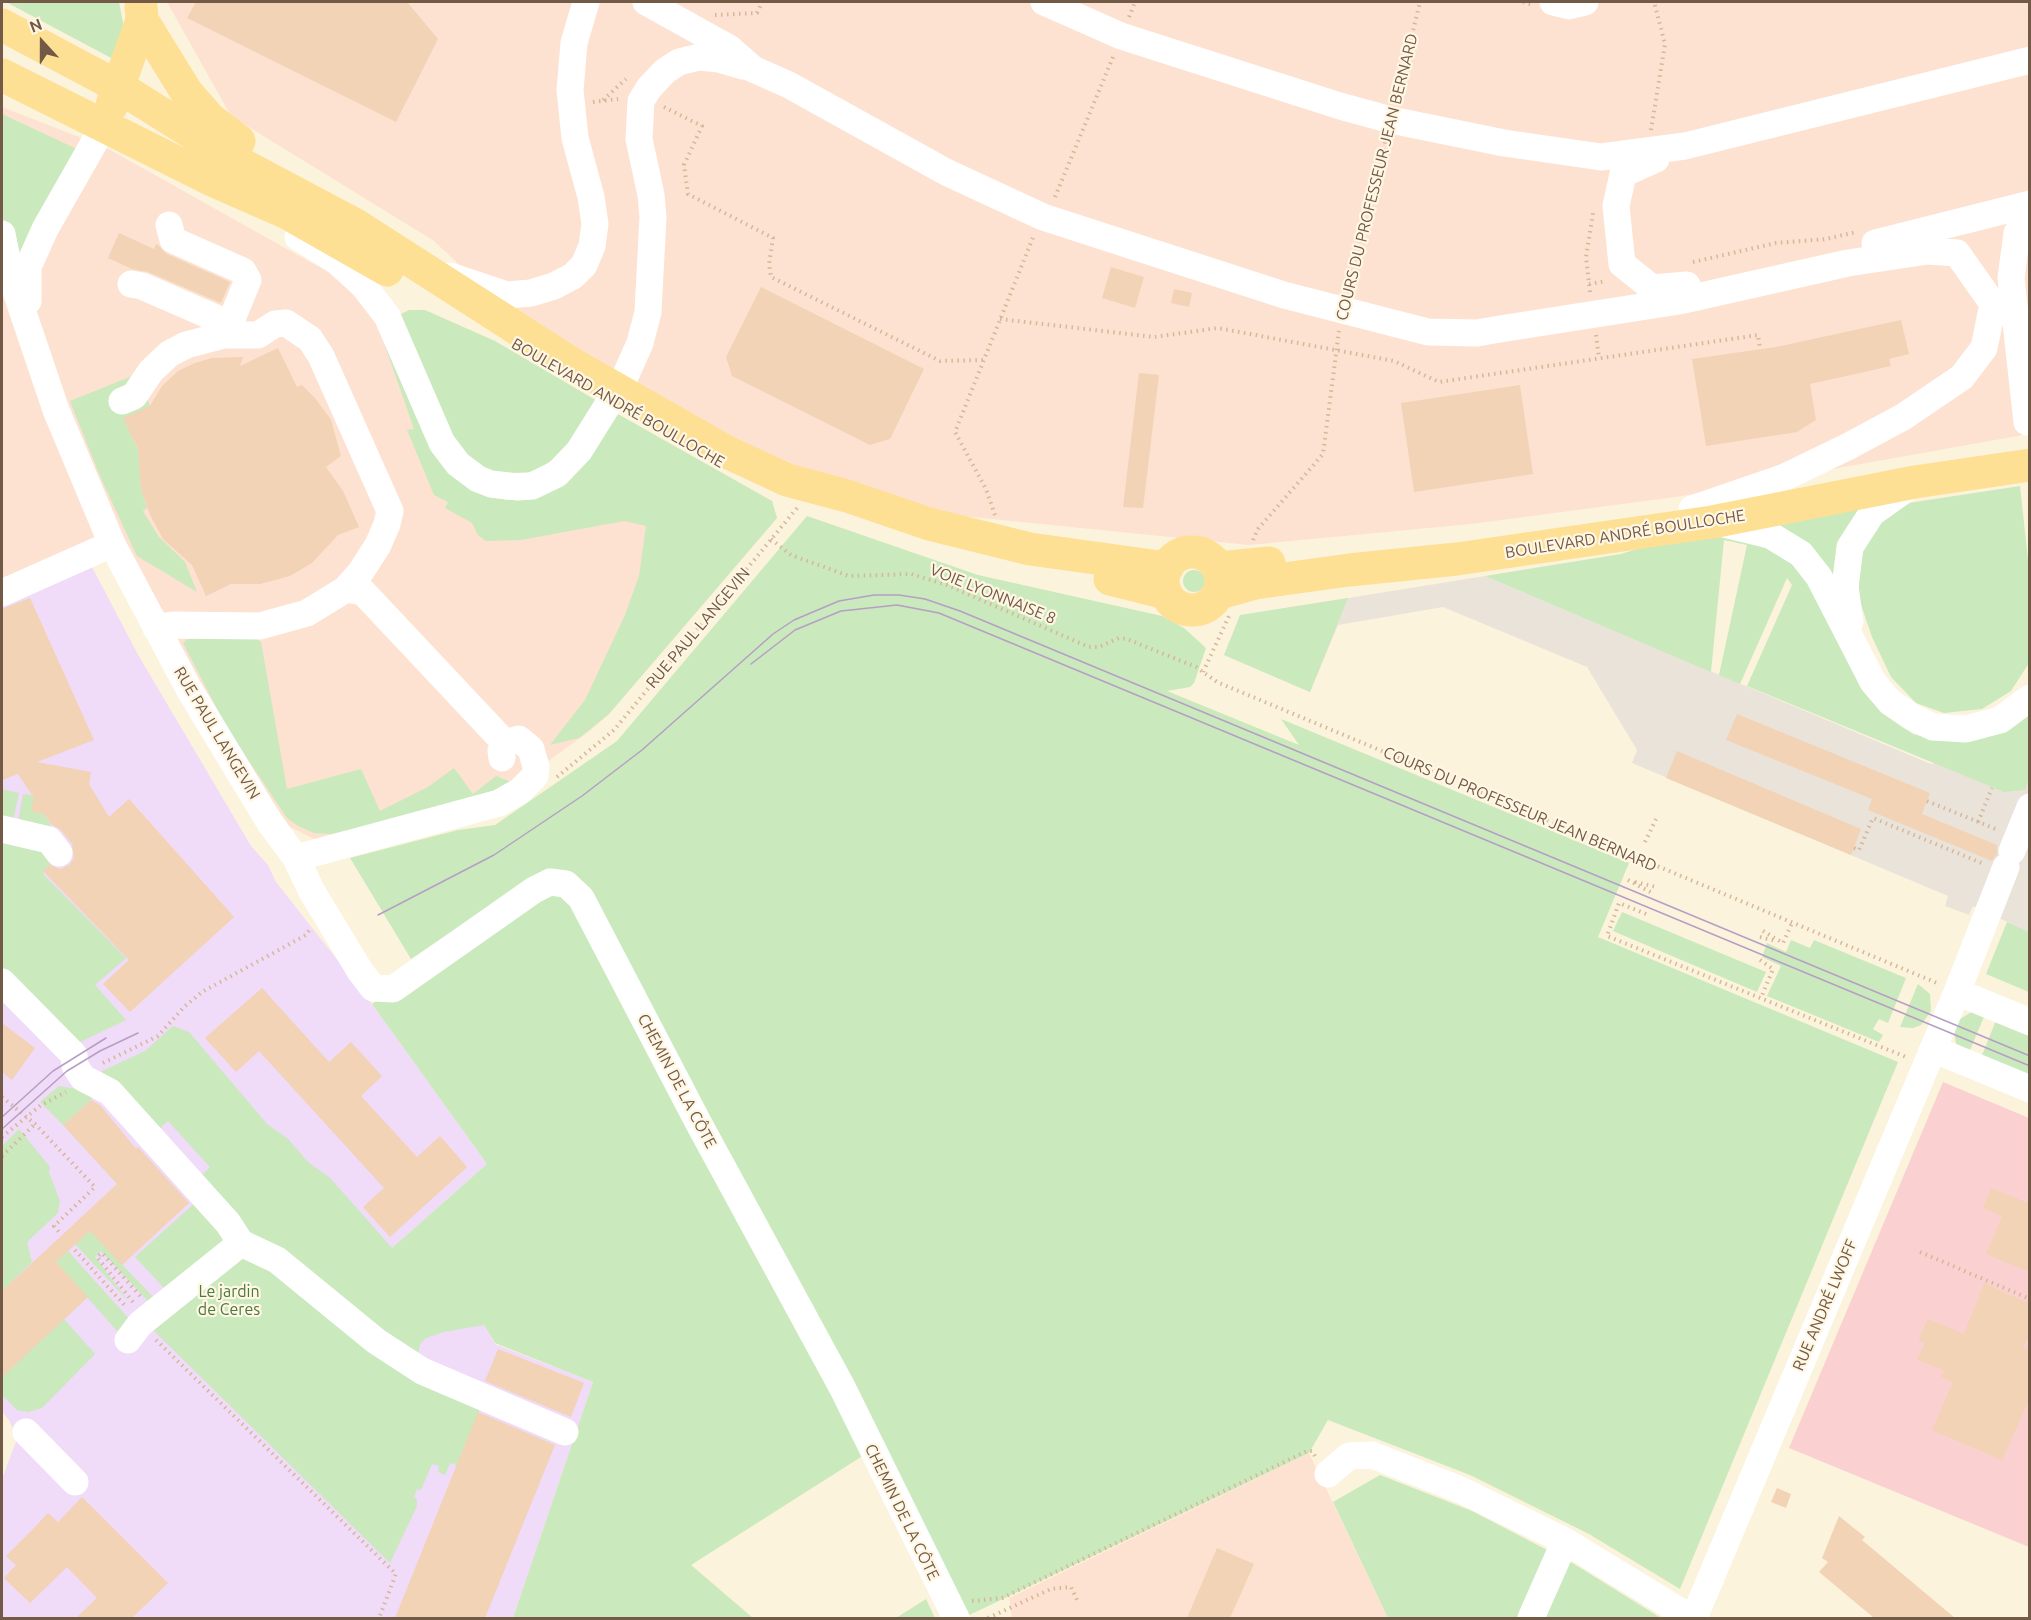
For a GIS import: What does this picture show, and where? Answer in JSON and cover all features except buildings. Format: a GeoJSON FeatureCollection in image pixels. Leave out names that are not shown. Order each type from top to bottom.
{"type":"FeatureCollection","features":[{"type":"Feature","properties":{"kind":"main road"},"geometry":{"type":"LineString","coordinates":[[103,127],[119,87],[142,11]]}},
{"type":"Feature","properties":{"kind":"main road"},"geometry":{"type":"LineString","coordinates":[[142,11],[172,72],[209,118],[244,144],[296,176],[354,224]]}},
{"type":"Feature","properties":{"kind":"main road","name":"BOULEVARD ANDRÉ BOULLOCHE"},"geometry":{"type":"LineString","coordinates":[[2,25],[119,87],[245,166],[354,224],[597,385]]}},
{"type":"Feature","properties":{"kind":"main road"},"geometry":{"type":"LineString","coordinates":[[2,59],[12,61],[65,86],[119,87]]}},
{"type":"Feature","properties":{"kind":"main road","name":"BOULEVARD ANDRÉ BOULLOCHE"},"geometry":{"type":"LineString","coordinates":[[2,75],[214,181],[287,213],[597,385],[723,464],[805,499],[899,531],[949,544],[1072,569],[1166,580]]}},
{"type":"Feature","properties":{"kind":"main road","name":"BOULEVARD ANDRÉ BOULLOCHE"},"geometry":{"type":"LineString","coordinates":[[641,411],[788,480],[847,496],[920,522],[1166,580]]}},
{"type":"Feature","properties":{"kind":"main road","name":"BOULEVARD ANDRÉ BOULLOCHE"},"geometry":{"type":"LineString","coordinates":[[1702,515],[2028,435]]}},
{"type":"Feature","properties":{"kind":"main road","name":"BOULEVARD ANDRÉ BOULLOCHE"},"geometry":{"type":"LineString","coordinates":[[1166,580],[1179,607],[1192,610],[1211,604],[1223,590],[1255,583],[1349,570],[1458,560],[1702,515],[2030,465]]}},
{"type":"Feature","properties":{"kind":"main road"},"geometry":{"type":"LineString","coordinates":[[1166,580],[1180,554],[1193,552],[1211,558],[1223,590]]}},
{"type":"Feature","properties":{"kind":"street"},"geometry":{"type":"LineString","coordinates":[[418,266],[507,295],[531,293],[554,286],[573,276],[584,265],[592,246],[595,224],[591,197],[575,138],[570,90],[574,43],[586,2]]}},
{"type":"Feature","properties":{"kind":"street"},"geometry":{"type":"LineString","coordinates":[[646,2],[729,48],[753,69]]}},
{"type":"Feature","properties":{"kind":"street"},"geometry":{"type":"LineString","coordinates":[[1044,2],[1121,36],[1340,106],[1391,120],[1504,143],[1601,157],[1685,146],[2030,60]]}},
{"type":"Feature","properties":{"kind":"street"},"geometry":{"type":"LineString","coordinates":[[1553,2],[1569,6],[1585,2]]}},
{"type":"Feature","properties":{"kind":"street"},"geometry":{"type":"LineString","coordinates":[[214,181],[337,261],[363,285],[394,329],[442,443],[458,464],[478,479],[491,484],[518,488],[532,486],[557,474],[579,451],[624,379],[640,343],[648,312],[653,217],[651,195],[639,139],[641,101],[649,88],[665,71],[679,62],[699,57],[753,69],[789,85],[946,172],[1042,217],[1212,273],[1342,311],[1428,332],[1477,333],[1679,301],[1787,275],[1928,251],[1957,253],[1994,303],[1984,348],[1962,377],[1903,417],[1785,477],[1702,515]]}},
{"type":"Feature","properties":{"kind":"street","name":"RUE PAUL LANGEVIN"},"geometry":{"type":"LineString","coordinates":[[30,332],[28,267],[45,229],[103,127]]}},
{"type":"Feature","properties":{"kind":"street"},"geometry":{"type":"LineString","coordinates":[[1685,146],[1623,174],[1616,206],[1622,264],[1652,288],[1787,275],[1860,247],[2030,204]]}},
{"type":"Feature","properties":{"kind":"street"},"geometry":{"type":"LineString","coordinates":[[2028,435],[2011,278],[2017,232],[2030,222]]}},
{"type":"Feature","properties":{"kind":"street"},"geometry":{"type":"LineString","coordinates":[[131,284],[142,286],[220,320],[232,319],[248,280],[243,271],[173,240],[169,225]]}},
{"type":"Feature","properties":{"kind":"street","name":"RUE PAUL LANGEVIN"},"geometry":{"type":"LineString","coordinates":[[2,234],[10,274],[74,459],[112,544],[156,628],[270,823],[296,858]]}},
{"type":"Feature","properties":{"kind":"street"},"geometry":{"type":"LineString","coordinates":[[122,401],[135,396],[152,371],[169,354],[186,345],[224,335],[258,335],[274,324],[286,323],[310,339],[321,356],[390,510],[378,545],[360,573],[346,589],[308,613],[285,622],[260,627],[172,625],[156,628]]}},
{"type":"Feature","properties":{"kind":"street"},"geometry":{"type":"LineString","coordinates":[[1857,649],[1845,587],[1850,547],[1872,513],[1915,482]]}},
{"type":"Feature","properties":{"kind":"street"},"geometry":{"type":"LineString","coordinates":[[1702,515],[1770,535],[1801,554],[1819,577],[1873,682],[1890,702],[1911,717],[1933,727],[1966,729],[2000,720],[2030,698]]}},
{"type":"Feature","properties":{"kind":"street"},"geometry":{"type":"LineString","coordinates":[[2,593],[112,544]]}},
{"type":"Feature","properties":{"kind":"street"},"geometry":{"type":"LineString","coordinates":[[296,858],[499,803],[520,790],[535,776],[535,758],[510,747],[363,592],[346,589]]}},
{"type":"Feature","properties":{"kind":"street","name":"RUE ANDRÉ LWOFF"},"geometry":{"type":"LineString","coordinates":[[1328,1474],[1349,1456],[1372,1455],[1461,1490],[1564,1541],[1692,1618],[1929,1058],[1949,989],[2010,857],[2030,807]]}},
{"type":"Feature","properties":{"kind":"street"},"geometry":{"type":"LineString","coordinates":[[2,829],[49,840],[59,853]]}},
{"type":"Feature","properties":{"kind":"street","name":"CHEMIN DE LA CÔTE"},"geometry":{"type":"LineString","coordinates":[[296,858],[311,890],[360,971],[373,988],[393,989],[534,890],[550,882],[566,884],[581,898],[693,1112],[842,1387],[953,1613]]}},
{"type":"Feature","properties":{"kind":"street"},"geometry":{"type":"LineString","coordinates":[[2,982],[74,1055],[75,1066],[83,1078],[110,1092],[228,1222],[241,1243],[277,1260],[376,1341],[422,1371],[565,1432]]}},
{"type":"Feature","properties":{"kind":"street"},"geometry":{"type":"LineString","coordinates":[[1949,989],[2030,1022]]}},
{"type":"Feature","properties":{"kind":"street"},"geometry":{"type":"LineString","coordinates":[[1929,1058],[2030,1089]]}},
{"type":"Feature","properties":{"kind":"street"},"geometry":{"type":"LineString","coordinates":[[134,1332],[241,1243]]}},
{"type":"Feature","properties":{"kind":"street"},"geometry":{"type":"LineString","coordinates":[[26,1432],[75,1482]]}},
{"type":"Feature","properties":{"kind":"street"},"geometry":{"type":"LineString","coordinates":[[1531,1618],[1564,1541]]}},
{"type":"Feature","properties":{"kind":"path"},"geometry":{"type":"LineString","coordinates":[[999,524],[986,489],[955,432],[1042,217],[1053,201],[1135,2]]}},
{"type":"Feature","properties":{"kind":"path","name":"COURS DU PROFESSEUR JEAN BERNARD"},"geometry":{"type":"LineString","coordinates":[[1252,541],[1258,529],[1323,454],[1342,311],[1420,2]]}},
{"type":"Feature","properties":{"kind":"path"},"geometry":{"type":"LineString","coordinates":[[591,102],[628,99],[641,101],[675,110],[702,126],[684,165],[688,194],[773,238],[771,277],[940,361],[983,360]]}},
{"type":"Feature","properties":{"kind":"path"},"geometry":{"type":"LineString","coordinates":[[1688,263],[1776,243],[1826,239],[1860,231]]}},
{"type":"Feature","properties":{"kind":"path"},"geometry":{"type":"LineString","coordinates":[[1589,284],[1634,275]]}},
{"type":"Feature","properties":{"kind":"path"},"geometry":{"type":"LineString","coordinates":[[1000,319],[1155,337],[1218,327],[1394,361],[1439,382],[1758,335],[1760,348]]}},
{"type":"Feature","properties":{"kind":"path","name":"RUE PAUL LANGEVIN"},"geometry":{"type":"LineString","coordinates":[[552,781],[614,730],[805,499]]}},
{"type":"Feature","properties":{"kind":"path","name":"VOIE LYONNAISE 8"},"geometry":{"type":"LineString","coordinates":[[771,539],[790,555],[849,576],[911,574],[947,585],[1089,647],[1100,647],[1119,638],[1127,639],[1203,672]]}},
{"type":"Feature","properties":{"kind":"path"},"geometry":{"type":"LineString","coordinates":[[1203,672],[1223,590]]}},
{"type":"Feature","properties":{"kind":"path","name":"COURS DU PROFESSEUR JEAN BERNARD"},"geometry":{"type":"LineString","coordinates":[[1203,672],[1210,679],[1237,691],[1949,989]]}},
{"type":"Feature","properties":{"kind":"path"},"geometry":{"type":"LineString","coordinates":[[1978,822],[1992,788]]}},
{"type":"Feature","properties":{"kind":"path"},"geometry":{"type":"LineString","coordinates":[[1927,801],[1978,822],[2010,857]]}},
{"type":"Feature","properties":{"kind":"path"},"geometry":{"type":"LineString","coordinates":[[1645,842],[1658,815]]}},
{"type":"Feature","properties":{"kind":"path"},"geometry":{"type":"LineString","coordinates":[[1854,848],[1859,850],[1873,818],[2010,857]]}},
{"type":"Feature","properties":{"kind":"path"},"geometry":{"type":"LineString","coordinates":[[1654,894],[1628,880],[1656,887]]}},
{"type":"Feature","properties":{"kind":"path"},"geometry":{"type":"LineString","coordinates":[[1646,914],[1619,903],[1607,936],[1761,998],[1929,1058]]}},
{"type":"Feature","properties":{"kind":"path"},"geometry":{"type":"LineString","coordinates":[[2,1137],[41,1105],[73,1088],[109,1059],[158,1036],[183,1007],[202,992],[306,935],[315,923]]}},
{"type":"Feature","properties":{"kind":"path"},"geometry":{"type":"LineString","coordinates":[[1783,943],[1792,923]]}},
{"type":"Feature","properties":{"kind":"path"},"geometry":{"type":"LineString","coordinates":[[1763,931],[1783,943]]}},
{"type":"Feature","properties":{"kind":"path"},"geometry":{"type":"LineString","coordinates":[[1760,938],[1783,943]]}},
{"type":"Feature","properties":{"kind":"path"},"geometry":{"type":"LineString","coordinates":[[1760,960],[1773,969],[1761,998]]}},
{"type":"Feature","properties":{"kind":"path"},"geometry":{"type":"LineString","coordinates":[[2,1097],[35,1124],[96,1187],[54,1226],[59,1232]]}},
{"type":"Feature","properties":{"kind":"path"},"geometry":{"type":"LineString","coordinates":[[2,1156],[35,1124]]}},
{"type":"Feature","properties":{"kind":"path"},"geometry":{"type":"LineString","coordinates":[[75,1250],[128,1309],[134,1303],[98,1257],[102,1253],[150,1307],[137,1319],[134,1332],[396,1574],[379,1618]]}},
{"type":"Feature","properties":{"kind":"path"},"geometry":{"type":"LineString","coordinates":[[1920,1252],[2030,1299]]}},
{"type":"Feature","properties":{"kind":"path"},"geometry":{"type":"LineString","coordinates":[[953,1613],[963,1602],[1002,1598],[1307,1451],[1312,1451],[1328,1474]]}},
{"type":"Feature","properties":{"kind":"path"},"geometry":{"type":"LineString","coordinates":[[988,1618],[1051,1589],[1071,1587],[1077,1600]]}},
{"type":"Feature","properties":{"kind":"shaded area"},"geometry":{"type":"Polygon","coordinates":[[[167,2],[2029,2],[2029,434],[1676,497],[1471,524],[1249,545],[952,515],[807,473],[735,442],[504,307],[434,241],[231,116],[167,2]]]}},
{"type":"Feature","properties":{"kind":"shaded area"},"geometry":{"type":"Polygon","coordinates":[[[2,107],[105,147],[328,272],[360,300],[387,336],[488,497],[507,500],[531,499],[554,490],[572,478],[586,460],[772,501],[777,518],[609,714],[591,730],[514,786],[316,840],[290,827],[224,729],[117,533],[2,581],[2,107]]]}},
{"type":"Feature","properties":{"kind":"shaded area"},"geometry":{"type":"Polygon","coordinates":[[[91,565],[137,653],[251,846],[268,865],[276,882],[372,1004],[487,1164],[392,1248],[484,1325],[495,1344],[593,1382],[513,1618],[2,1618],[2,1479],[17,1439],[9,1420],[2,1412],[2,603],[91,565]]]}},
{"type":"Feature","properties":{"kind":"shaded area"},"geometry":{"type":"Polygon","coordinates":[[[1485,576],[1931,764],[2029,741],[2029,932],[1973,906],[1969,915],[1945,906],[1948,896],[1632,763],[1637,750],[1587,667],[1443,607],[1338,625],[1310,692],[1224,655],[1243,615],[1485,576]]]}},
{"type":"Feature","properties":{"kind":"shaded area"},"geometry":{"type":"Polygon","coordinates":[[[1943,1082],[2029,1118],[2029,1547],[1789,1448],[1943,1082]]]}},
{"type":"Feature","properties":{"kind":"shaded area"},"geometry":{"type":"Polygon","coordinates":[[[1309,1453],[1388,1618],[1012,1618],[1009,1598],[1309,1453]]]}},
{"type":"Feature","properties":{"kind":"green space"},"geometry":{"type":"Polygon","coordinates":[[[6,2],[119,2],[124,28],[113,59],[6,2]]]}},
{"type":"Feature","properties":{"kind":"green space"},"geometry":{"type":"Polygon","coordinates":[[[2,114],[79,150],[14,267],[2,213],[2,114]]]}},
{"type":"Feature","properties":{"kind":"green space"},"geometry":{"type":"Polygon","coordinates":[[[409,310],[425,310],[495,341],[599,402],[569,449],[534,472],[491,474],[458,451],[397,316],[409,310]]]}},
{"type":"Feature","properties":{"kind":"green space"},"geometry":{"type":"Polygon","coordinates":[[[387,336],[488,497],[507,500],[531,499],[554,490],[572,478],[616,413],[772,501],[777,518],[609,714],[579,738],[550,745],[585,700],[625,615],[639,576],[646,526],[624,521],[521,540],[486,541],[478,535],[472,523],[445,508],[448,502],[434,495],[407,430],[414,429],[384,343],[387,336]]]}},
{"type":"Feature","properties":{"kind":"green space"},"geometry":{"type":"Polygon","coordinates":[[[137,374],[150,406],[124,419],[142,459],[139,460],[141,489],[147,508],[143,511],[159,537],[185,562],[197,592],[137,556],[100,476],[70,401],[137,374]]]}},
{"type":"Feature","properties":{"kind":"green space"},"geometry":{"type":"Polygon","coordinates":[[[2020,486],[2029,569],[2029,663],[2011,691],[1982,709],[1944,713],[1916,703],[1891,677],[1872,637],[1859,599],[1859,559],[1876,527],[1902,504],[2020,486]]]}},
{"type":"Feature","properties":{"kind":"green space"},"geometry":{"type":"Polygon","coordinates":[[[1874,500],[1835,579],[1771,519],[1874,500]]]}},
{"type":"Feature","properties":{"kind":"green space"},"geometry":{"type":"Polygon","coordinates":[[[807,516],[978,575],[1162,616],[1184,628],[1206,648],[1194,683],[1190,687],[1167,691],[1299,745],[1281,719],[1629,863],[1598,937],[1898,1062],[1680,1589],[1589,1534],[1470,1475],[1328,1420],[1309,1453],[963,1618],[872,1450],[691,1565],[753,1618],[513,1618],[593,1382],[495,1343],[484,1325],[444,1332],[426,1338],[420,1344],[417,1359],[247,1230],[199,1178],[210,1167],[168,1121],[157,1131],[104,1077],[102,1071],[145,1051],[173,1026],[189,1032],[267,1124],[287,1138],[308,1162],[330,1178],[392,1248],[487,1164],[372,1004],[534,890],[531,878],[411,959],[350,858],[458,830],[495,825],[617,741],[807,516]]]}},
{"type":"Feature","properties":{"kind":"green space"},"geometry":{"type":"Polygon","coordinates":[[[1729,533],[1790,557],[1811,585],[1881,712],[1913,734],[1940,741],[1973,740],[2029,713],[2029,778],[2025,790],[2004,792],[1747,686],[1792,585],[1787,578],[1740,684],[1719,675],[1747,545],[1724,540],[1711,672],[1485,576],[1621,554],[1659,542],[1729,533]]]}},
{"type":"Feature","properties":{"kind":"green space"},"geometry":{"type":"Polygon","coordinates":[[[1194,570],[1202,573],[1205,581],[1202,589],[1194,592],[1186,589],[1183,581],[1186,573],[1194,570]]]}},
{"type":"Feature","properties":{"kind":"green space"},"geometry":{"type":"Polygon","coordinates":[[[1348,598],[1310,692],[1224,655],[1240,615],[1348,598]]]}},
{"type":"Feature","properties":{"kind":"green space"},"geometry":{"type":"Polygon","coordinates":[[[255,637],[261,642],[287,789],[361,769],[380,811],[428,787],[454,768],[473,794],[496,776],[514,783],[465,803],[331,834],[314,833],[298,826],[287,818],[227,728],[183,643],[188,639],[255,637]]]}},
{"type":"Feature","properties":{"kind":"green space"},"geometry":{"type":"Polygon","coordinates":[[[2,789],[19,793],[12,826],[2,824],[2,789]]]}},
{"type":"Feature","properties":{"kind":"green space"},"geometry":{"type":"Polygon","coordinates":[[[23,794],[32,795],[55,832],[17,827],[23,794]]]}},
{"type":"Feature","properties":{"kind":"green space"},"geometry":{"type":"Polygon","coordinates":[[[2,833],[58,859],[43,871],[44,875],[126,958],[95,985],[126,1020],[76,1044],[2,967],[2,833]]]}},
{"type":"Feature","properties":{"kind":"green space"},"geometry":{"type":"Polygon","coordinates":[[[1622,912],[1766,972],[1757,992],[1613,931],[1622,912]]]}},
{"type":"Feature","properties":{"kind":"green space"},"geometry":{"type":"Polygon","coordinates":[[[2007,922],[2029,932],[2029,992],[1986,974],[2007,922]]]}},
{"type":"Feature","properties":{"kind":"green space"},"geometry":{"type":"Polygon","coordinates":[[[1791,940],[1810,948],[1814,940],[1906,978],[1888,1023],[1879,1019],[1873,1029],[1883,1035],[1879,1042],[1767,996],[1781,966],[1762,957],[1767,943],[1786,952],[1791,940]]]}},
{"type":"Feature","properties":{"kind":"green space"},"geometry":{"type":"Polygon","coordinates":[[[1918,984],[1930,994],[1931,1011],[1921,1025],[1913,1028],[1900,1027],[1918,984]]]}},
{"type":"Feature","properties":{"kind":"green space"},"geometry":{"type":"Polygon","coordinates":[[[1973,1011],[1986,1012],[1968,1055],[1956,1044],[1954,1030],[1957,1021],[1973,1011]]]}},
{"type":"Feature","properties":{"kind":"green space"},"geometry":{"type":"Polygon","coordinates":[[[1997,1018],[2029,1031],[2029,1080],[1980,1060],[1997,1018]]]}},
{"type":"Feature","properties":{"kind":"green space"},"geometry":{"type":"Polygon","coordinates":[[[59,1086],[91,1091],[94,1097],[63,1125],[40,1102],[59,1086]]]}},
{"type":"Feature","properties":{"kind":"green space"},"geometry":{"type":"Polygon","coordinates":[[[19,1129],[50,1167],[49,1172],[60,1201],[58,1213],[27,1242],[32,1262],[2,1291],[2,1146],[19,1129]]]}},
{"type":"Feature","properties":{"kind":"green space"},"geometry":{"type":"Polygon","coordinates":[[[198,1200],[225,1240],[165,1289],[135,1257],[198,1200]]]}},
{"type":"Feature","properties":{"kind":"green space"},"geometry":{"type":"Polygon","coordinates":[[[90,1231],[155,1299],[150,1303],[101,1251],[95,1257],[129,1302],[75,1244],[90,1231]]]}},
{"type":"Feature","properties":{"kind":"green space"},"geometry":{"type":"Polygon","coordinates":[[[68,1251],[131,1321],[118,1332],[56,1262],[68,1251]]]}},
{"type":"Feature","properties":{"kind":"green space","name":"Le jardin de Ceres"},"geometry":{"type":"Polygon","coordinates":[[[246,1256],[256,1258],[480,1409],[457,1465],[450,1463],[445,1475],[438,1472],[439,1466],[432,1464],[421,1490],[417,1489],[414,1497],[417,1499],[417,1506],[390,1563],[150,1327],[246,1256]]]}},
{"type":"Feature","properties":{"kind":"green space"},"geometry":{"type":"Polygon","coordinates":[[[64,1319],[95,1354],[42,1408],[28,1412],[17,1410],[2,1395],[2,1377],[64,1319]]]}},
{"type":"Feature","properties":{"kind":"green space"},"geometry":{"type":"Polygon","coordinates":[[[1380,1475],[1472,1511],[1574,1564],[1661,1618],[1388,1618],[1333,1502],[1380,1475]]]}},
{"type":"Feature","properties":{"kind":"green space"},"geometry":{"type":"Polygon","coordinates":[[[926,1599],[935,1618],[896,1618],[926,1599]]]}},
{"type":"Feature","properties":{"kind":"tram line"},"geometry":{"type":"LineString","coordinates":[[378,915],[494,855],[582,796],[642,750],[773,634],[794,620],[839,601],[874,595],[899,595],[925,599],[960,611],[2030,1056]]}},
{"type":"Feature","properties":{"kind":"tram line"},"geometry":{"type":"LineString","coordinates":[[751,664],[795,630],[841,611],[897,605],[939,613],[2030,1066]]}},
{"type":"Feature","properties":{"kind":"tram line"},"geometry":{"type":"LineString","coordinates":[[2,1129],[67,1071],[100,1051],[138,1033]]}},
{"type":"Feature","properties":{"kind":"tram line"},"geometry":{"type":"LineString","coordinates":[[2,1117],[53,1071],[106,1038]]}}]}
